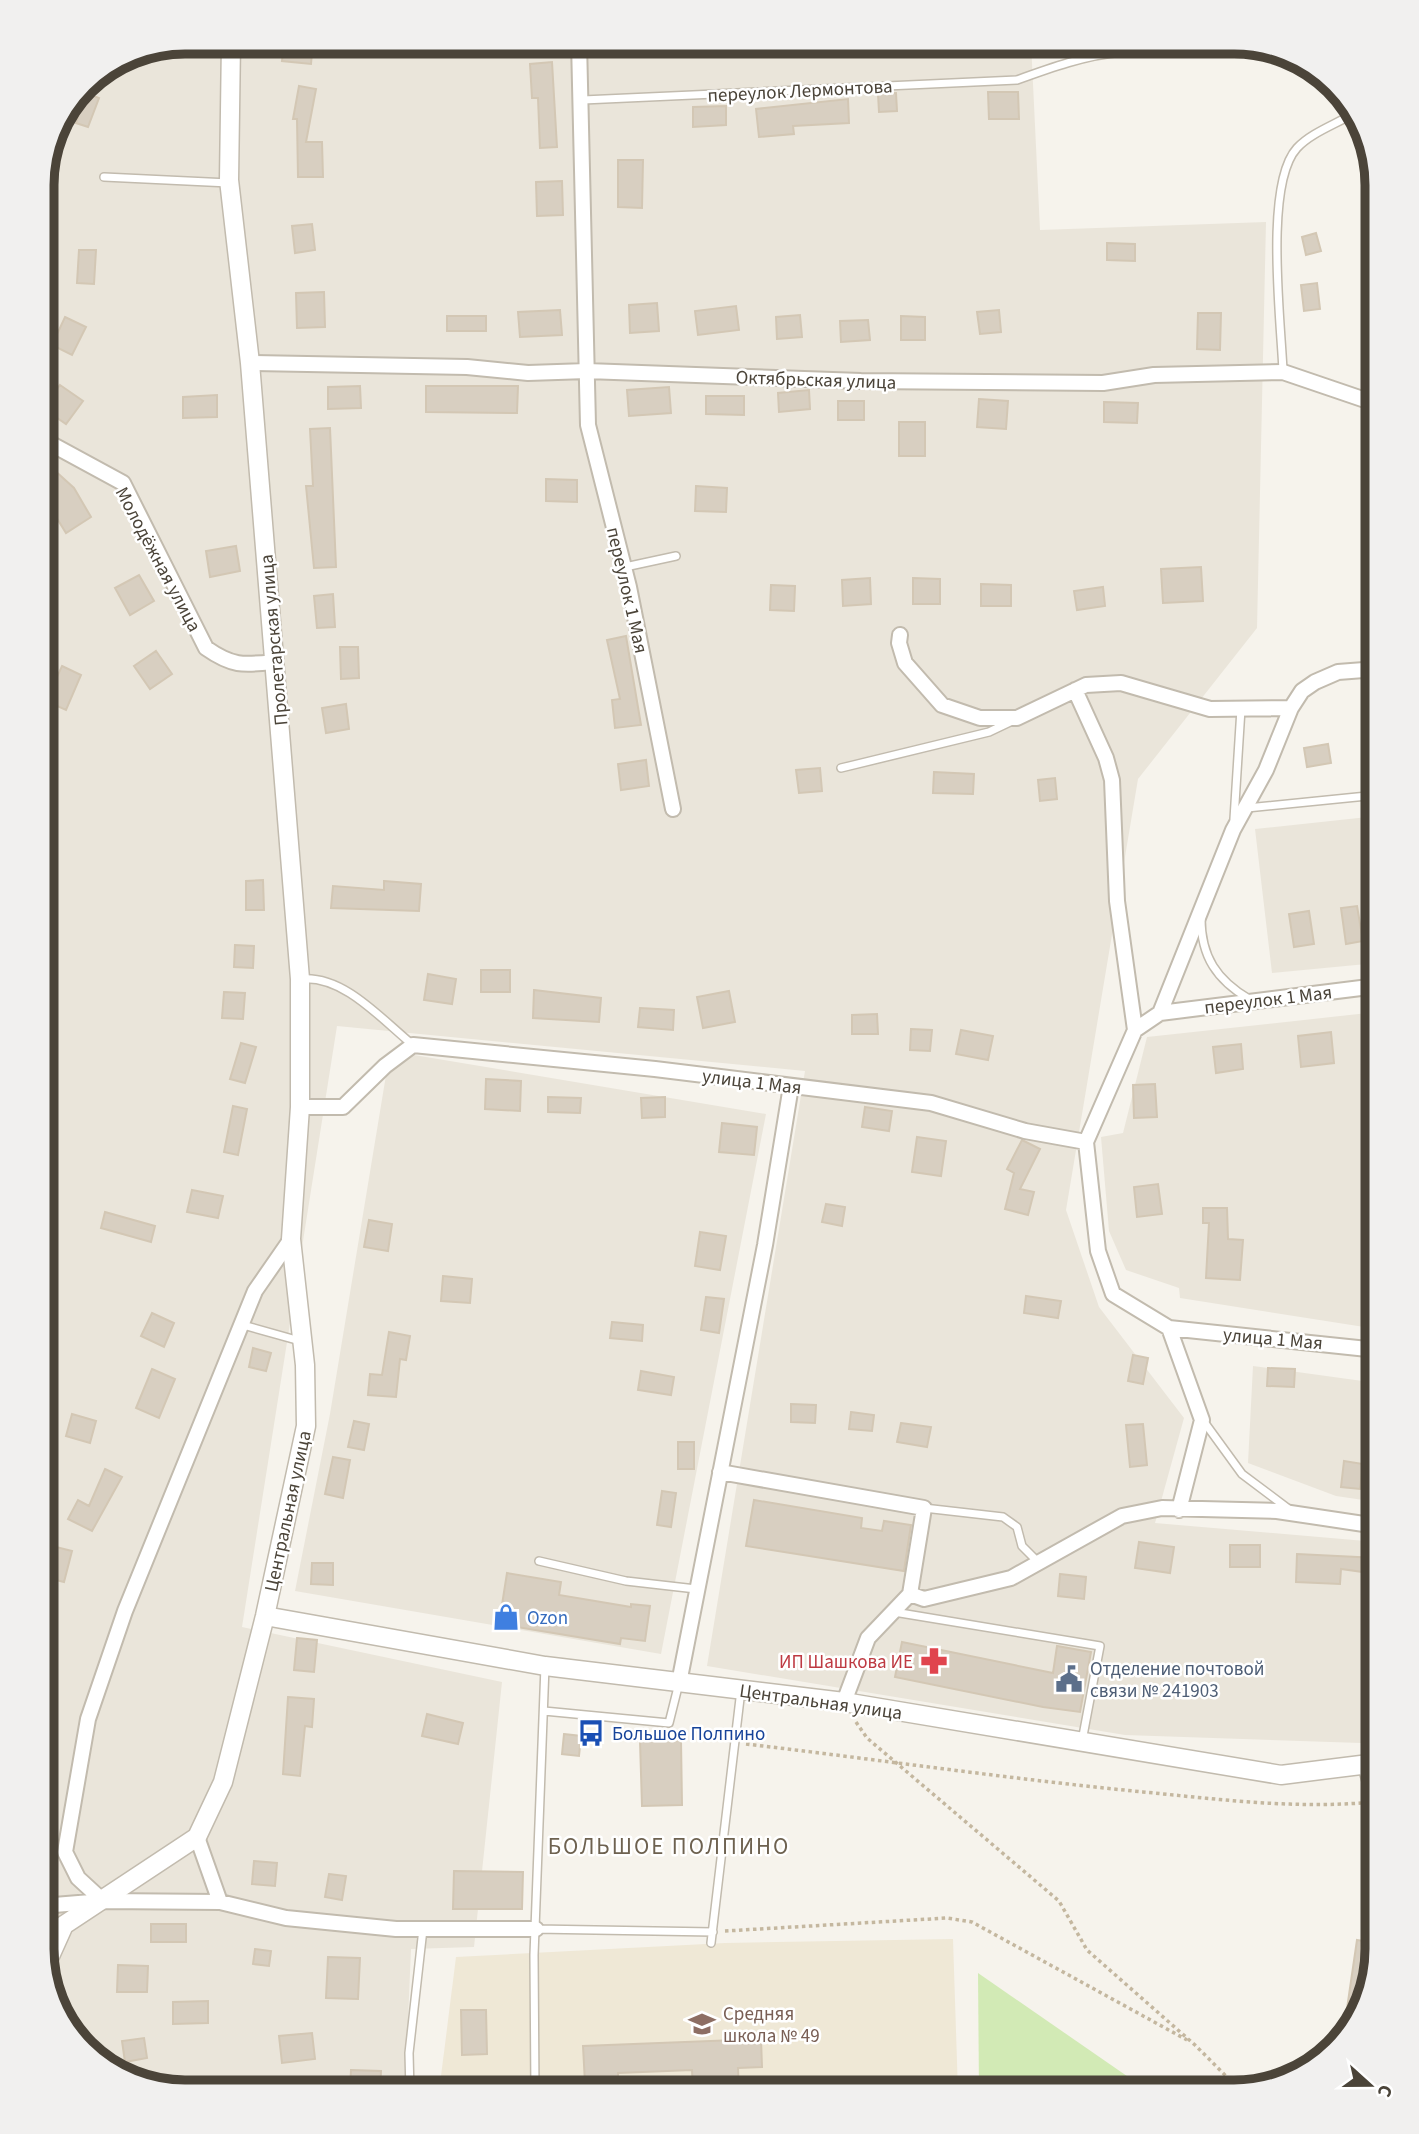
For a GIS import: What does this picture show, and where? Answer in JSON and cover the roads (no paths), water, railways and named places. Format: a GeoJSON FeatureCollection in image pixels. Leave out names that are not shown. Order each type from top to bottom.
{"type":"FeatureCollection","features":[{"type":"Feature","properties":{"kind":"street","name":"Пролетарская улица"},"geometry":{"type":"LineString","coordinates":[[231,54],[229,183],[250,363],[300,979],[300,1107],[291,1239]]}},
{"type":"Feature","properties":{"kind":"street"},"geometry":{"type":"LineString","coordinates":[[580,54],[583,100],[587,371]]}},
{"type":"Feature","properties":{"kind":"street","name":"Октябрьская улица"},"geometry":{"type":"LineString","coordinates":[[250,363],[467,367],[528,373],[587,371],[861,381],[1104,383],[1154,375],[1283,372],[1365,400]]}},
{"type":"Feature","properties":{"kind":"street","name":"переулок 1 Мая"},"geometry":{"type":"LineString","coordinates":[[587,371],[588,425],[624,567],[673,809]]}},
{"type":"Feature","properties":{"kind":"street","name":"Молодёжная улица"},"geometry":{"type":"LineString","coordinates":[[55,446],[123,483],[206,648],[223,660],[242,666],[275,662]]}},
{"type":"Feature","properties":{"kind":"street"},"geometry":{"type":"LineString","coordinates":[[900,635],[898,643],[905,663],[942,705],[980,718],[1017,718],[1054,703],[1086,685],[1121,683],[1210,709],[1291,708]]}},
{"type":"Feature","properties":{"kind":"street"},"geometry":{"type":"LineString","coordinates":[[1135,1030],[1160,1013],[1233,830],[1247,808],[1291,708],[1302,691],[1315,682],[1338,672],[1365,670]]}},
{"type":"Feature","properties":{"kind":"street"},"geometry":{"type":"LineString","coordinates":[[1075,690],[1106,758],[1112,780],[1116,901],[1135,1030],[1086,1142],[1098,1251],[1112,1294],[1169,1328],[1201,1419],[1179,1510]]}},
{"type":"Feature","properties":{"kind":"street","name":"переулок 1 Мая"},"geometry":{"type":"LineString","coordinates":[[1160,1013],[1365,987]]}},
{"type":"Feature","properties":{"kind":"street"},"geometry":{"type":"LineString","coordinates":[[300,1107],[344,1107],[385,1066],[413,1045]]}},
{"type":"Feature","properties":{"kind":"street","name":"улица 1 Мая"},"geometry":{"type":"LineString","coordinates":[[413,1045],[655,1069],[931,1102],[1025,1131],[1086,1142]]}},
{"type":"Feature","properties":{"kind":"street"},"geometry":{"type":"LineString","coordinates":[[679,1683],[765,1245],[791,1086]]}},
{"type":"Feature","properties":{"kind":"street"},"geometry":{"type":"LineString","coordinates":[[103,1901],[78,1878],[65,1852],[88,1719],[125,1611],[255,1291],[291,1239]]}},
{"type":"Feature","properties":{"kind":"street","name":"Центральная улица"},"geometry":{"type":"LineString","coordinates":[[197,1837],[222,1782],[265,1616],[306,1426],[302,1342],[291,1239]]}},
{"type":"Feature","properties":{"kind":"street","name":"улица 1 Мая"},"geometry":{"type":"LineString","coordinates":[[1169,1328],[1365,1349]]}},
{"type":"Feature","properties":{"kind":"street"},"geometry":{"type":"LineString","coordinates":[[720,1472],[924,1508],[910,1594],[868,1638],[844,1702]]}},
{"type":"Feature","properties":{"kind":"street"},"geometry":{"type":"LineString","coordinates":[[910,1594],[924,1599],[1011,1578],[1122,1516],[1162,1508],[1293,1513],[1365,1524]]}},
{"type":"Feature","properties":{"kind":"street","name":"Центральная улица"},"geometry":{"type":"LineString","coordinates":[[265,1616],[545,1666],[844,1702],[1281,1775],[1365,1765]]}},
{"type":"Feature","properties":{"kind":"street"},"geometry":{"type":"LineString","coordinates":[[54,1947],[64,1925],[197,1837],[220,1902]]}},
{"type":"Feature","properties":{"kind":"street"},"geometry":{"type":"LineString","coordinates":[[54,1905],[103,1901],[220,1902],[285,1919],[396,1929],[536,1929]]}},
{"type":"Feature","properties":{"kind":"lane","name":"переулок Лермонтова"},"geometry":{"type":"LineString","coordinates":[[583,100],[1017,80],[1062,64],[1108,55]]}},
{"type":"Feature","properties":{"kind":"lane"},"geometry":{"type":"LineString","coordinates":[[1283,372],[1277,219],[1283,178],[1295,150],[1315,134],[1345,118]]}},
{"type":"Feature","properties":{"kind":"lane"},"geometry":{"type":"LineString","coordinates":[[104,177],[229,183]]}},
{"type":"Feature","properties":{"kind":"lane"},"geometry":{"type":"LineString","coordinates":[[624,567],[676,556]]}},
{"type":"Feature","properties":{"kind":"lane"},"geometry":{"type":"LineString","coordinates":[[1233,830],[1238,796],[1241,709]]}},
{"type":"Feature","properties":{"kind":"lane"},"geometry":{"type":"LineString","coordinates":[[841,768],[989,732],[1017,718]]}},
{"type":"Feature","properties":{"kind":"lane"},"geometry":{"type":"LineString","coordinates":[[1247,808],[1365,796]]}},
{"type":"Feature","properties":{"kind":"lane"},"geometry":{"type":"LineString","coordinates":[[1202,909],[1201,929],[1210,966],[1229,987],[1253,1001]]}},
{"type":"Feature","properties":{"kind":"lane"},"geometry":{"type":"LineString","coordinates":[[300,979],[319,977],[335,983],[413,1045]]}},
{"type":"Feature","properties":{"kind":"lane"},"geometry":{"type":"LineString","coordinates":[[243,1325],[302,1342]]}},
{"type":"Feature","properties":{"kind":"lane"},"geometry":{"type":"LineString","coordinates":[[1201,1419],[1242,1474],[1293,1513]]}},
{"type":"Feature","properties":{"kind":"lane"},"geometry":{"type":"LineString","coordinates":[[924,1508],[1003,1517],[1017,1527],[1022,1546],[1039,1562]]}},
{"type":"Feature","properties":{"kind":"lane"},"geometry":{"type":"LineString","coordinates":[[539,1561],[626,1581],[696,1589]]}},
{"type":"Feature","properties":{"kind":"lane"},"geometry":{"type":"LineString","coordinates":[[893,1612],[1100,1646],[1082,1742]]}},
{"type":"Feature","properties":{"kind":"lane"},"geometry":{"type":"LineString","coordinates":[[536,2079],[536,1929],[545,1666]]}},
{"type":"Feature","properties":{"kind":"lane"},"geometry":{"type":"LineString","coordinates":[[544,1711],[670,1723],[679,1683]]}},
{"type":"Feature","properties":{"kind":"lane"},"geometry":{"type":"LineString","coordinates":[[712,1943],[741,1690]]}},
{"type":"Feature","properties":{"kind":"lane"},"geometry":{"type":"LineString","coordinates":[[410,2079],[409,2053],[423,1927]]}},
{"type":"Feature","properties":{"kind":"lane"},"geometry":{"type":"LineString","coordinates":[[536,1929],[713,1932]]}},
{"type":"Feature","properties":{"kind":"place","name":"Ozon"},"geometry":{"type":"Point","coordinates":[506,1617]}},
{"type":"Feature","properties":{"kind":"place","name":"ИП Шашкова ИЕ"},"geometry":{"type":"Point","coordinates":[934,1661]}},
{"type":"Feature","properties":{"kind":"place","name":"Отделение почтовой связи № 241903"},"geometry":{"type":"Point","coordinates":[1069,1679]}},
{"type":"Feature","properties":{"kind":"place","name":"Большое Полпино"},"geometry":{"type":"Point","coordinates":[591,1733]}},
{"type":"Feature","properties":{"kind":"place","name":"Средняя школа № 49"},"geometry":{"type":"Point","coordinates":[702,2024]}},
{"type":"Feature","properties":{"kind":"district","name":"БОЛЬШОЕ ПОЛПИНО"},"geometry":{"type":"Point","coordinates":[669,1846]}}]}
